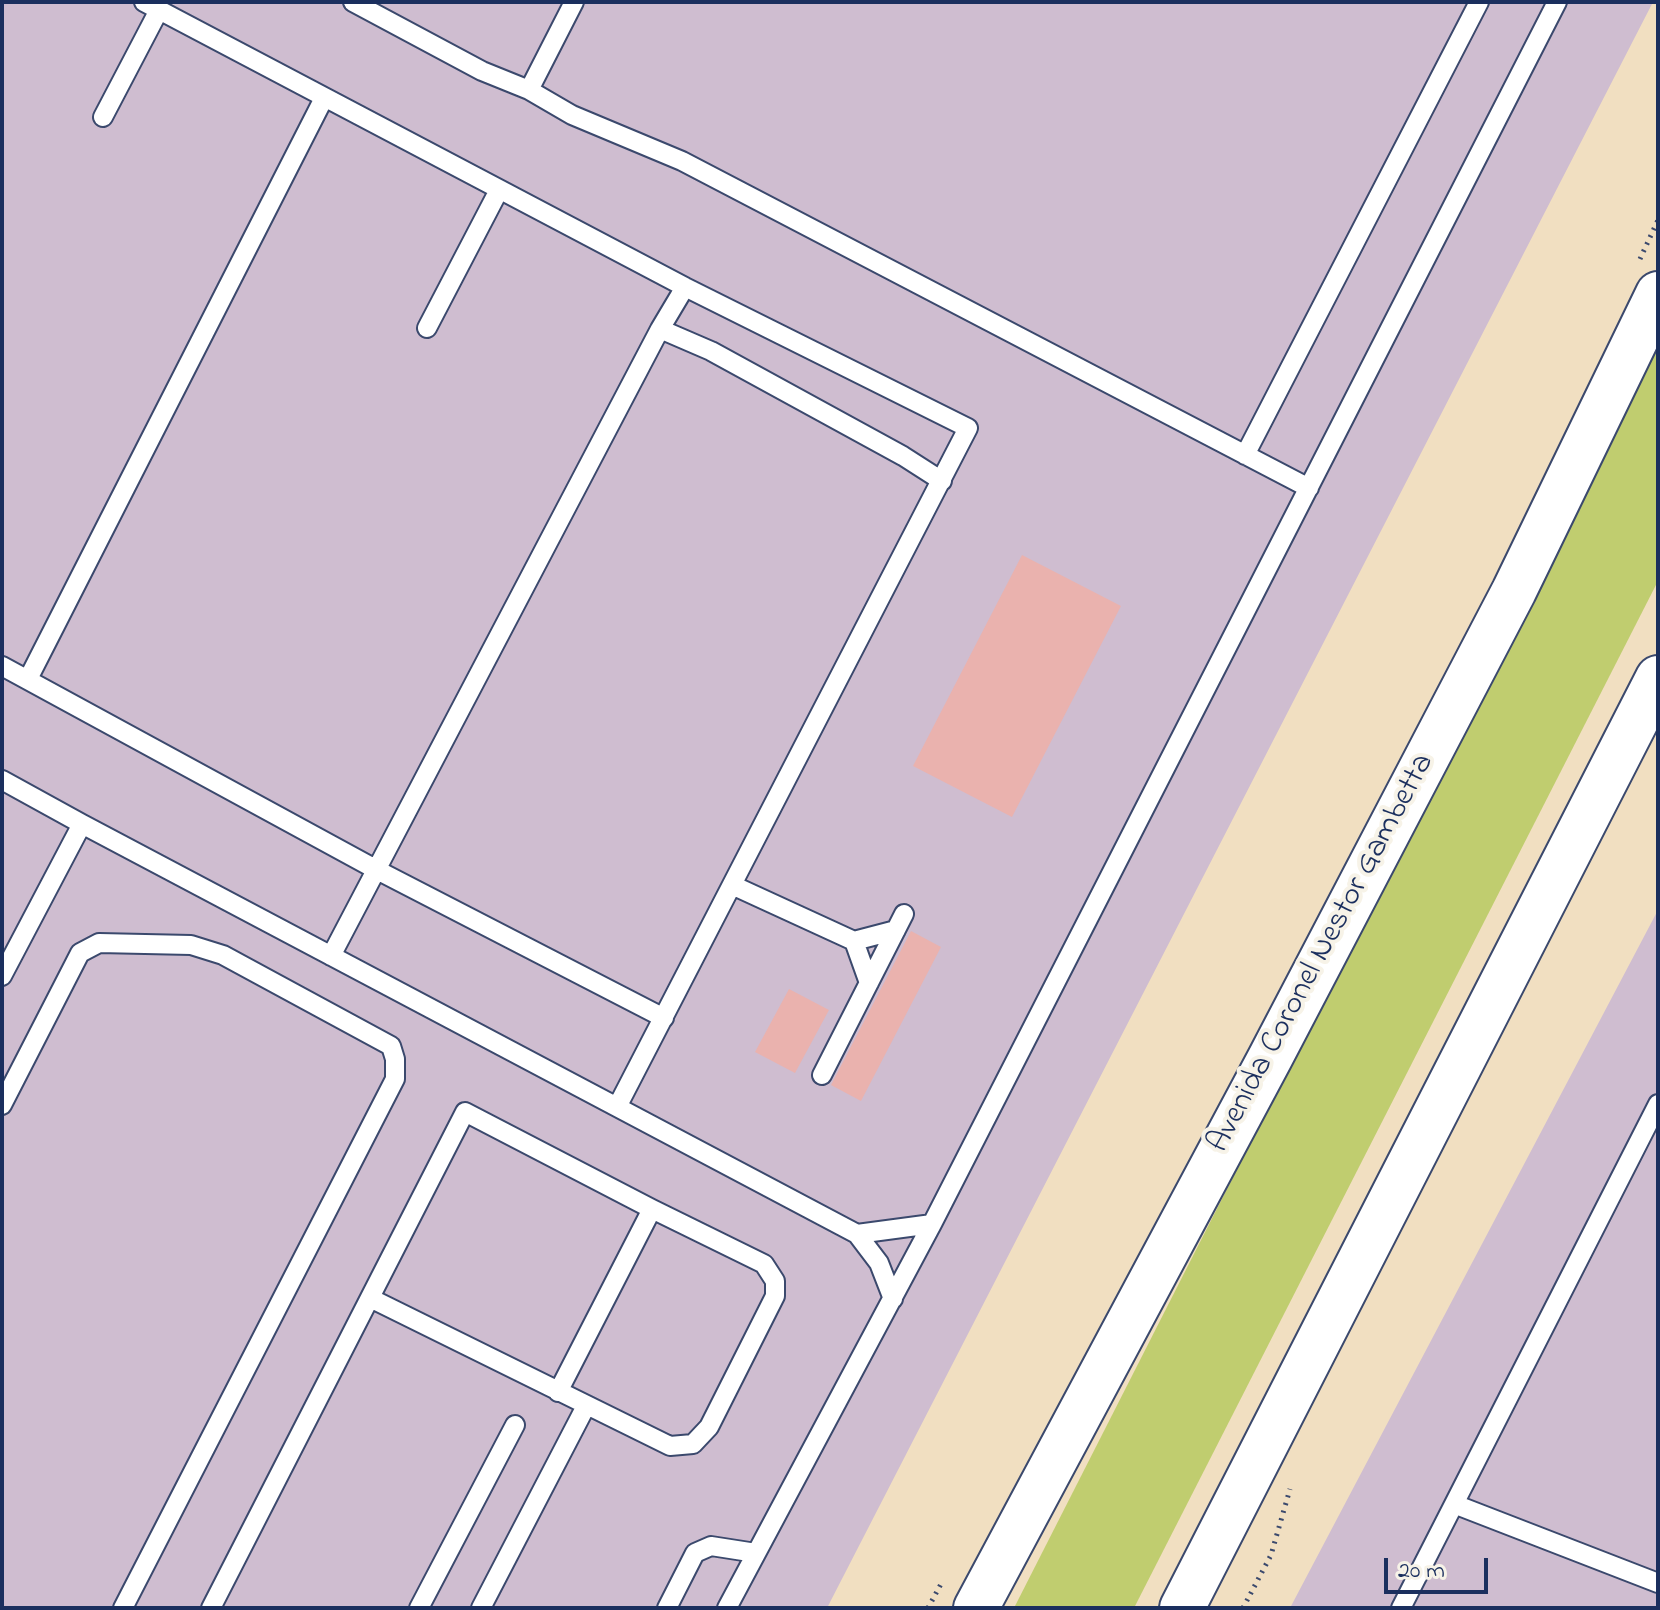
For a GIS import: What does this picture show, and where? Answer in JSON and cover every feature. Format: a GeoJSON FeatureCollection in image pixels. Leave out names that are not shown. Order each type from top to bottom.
{"type":"FeatureCollection","features":[{"type":"Feature","properties":{"kind":"highway","name":"Avenida Coronel Nestor Gambetta"},"geometry":{"type":"LineString","coordinates":[[976,1608],[1514,591],[1658,294]]}},
{"type":"Feature","properties":{"kind":"highway"},"geometry":{"type":"LineString","coordinates":[[1182,1608],[1658,678]]}},
{"type":"Feature","properties":{"kind":"lane"},"geometry":{"type":"LineString","coordinates":[[353,2],[482,71],[529,90],[572,115],[682,161],[1309,488]]}},
{"type":"Feature","properties":{"kind":"lane"},"geometry":{"type":"LineString","coordinates":[[529,90],[574,2]]}},
{"type":"Feature","properties":{"kind":"lane"},"geometry":{"type":"LineString","coordinates":[[1245,455],[1479,2]]}},
{"type":"Feature","properties":{"kind":"lane"},"geometry":{"type":"LineString","coordinates":[[727,1608],[932,1224],[1557,2]]}},
{"type":"Feature","properties":{"kind":"lane"},"geometry":{"type":"LineString","coordinates":[[103,117],[152,6],[685,287],[968,428],[617,1107]]}},
{"type":"Feature","properties":{"kind":"lane"},"geometry":{"type":"LineString","coordinates":[[28,679],[324,98]]}},
{"type":"Feature","properties":{"kind":"lane"},"geometry":{"type":"LineString","coordinates":[[427,328],[499,190]]}},
{"type":"Feature","properties":{"kind":"lane"},"geometry":{"type":"LineString","coordinates":[[331,956],[660,329],[685,287]]}},
{"type":"Feature","properties":{"kind":"lane"},"geometry":{"type":"LineString","coordinates":[[660,329],[725,358],[903,456],[942,481]]}},
{"type":"Feature","properties":{"kind":"lane"},"geometry":{"type":"LineString","coordinates":[[2,666],[377,870],[664,1018]]}},
{"type":"Feature","properties":{"kind":"lane"},"geometry":{"type":"LineString","coordinates":[[2,780],[857,1234],[879,1263],[893,1299]]}},
{"type":"Feature","properties":{"kind":"lane"},"geometry":{"type":"LineString","coordinates":[[2,976],[82,824]]}},
{"type":"Feature","properties":{"kind":"lane"},"geometry":{"type":"LineString","coordinates":[[732,885],[854,941],[869,983]]}},
{"type":"Feature","properties":{"kind":"lane"},"geometry":{"type":"LineString","coordinates":[[822,1075],[900,922],[854,941]]}},
{"type":"Feature","properties":{"kind":"lane"},"geometry":{"type":"LineString","coordinates":[[2,1105],[80,953],[99,943],[191,945],[223,955],[391,1046],[395,1059],[395,1079],[123,1608]]}},
{"type":"Feature","properties":{"kind":"lane"},"geometry":{"type":"LineString","coordinates":[[1401,1608],[1658,1104]]}},
{"type":"Feature","properties":{"kind":"lane"},"geometry":{"type":"LineString","coordinates":[[211,1608],[465,1112],[764,1264],[775,1281],[775,1296],[709,1427],[693,1444],[670,1446],[370,1298]]}},
{"type":"Feature","properties":{"kind":"lane"},"geometry":{"type":"LineString","coordinates":[[558,1392],[652,1209]]}},
{"type":"Feature","properties":{"kind":"lane"},"geometry":{"type":"LineString","coordinates":[[857,1234],[932,1224]]}},
{"type":"Feature","properties":{"kind":"lane"},"geometry":{"type":"LineString","coordinates":[[481,1608],[586,1406]]}},
{"type":"Feature","properties":{"kind":"lane"},"geometry":{"type":"LineString","coordinates":[[420,1608],[515,1425]]}},
{"type":"Feature","properties":{"kind":"lane"},"geometry":{"type":"LineString","coordinates":[[1454,1504],[1658,1583]]}},
{"type":"Feature","properties":{"kind":"lane"},"geometry":{"type":"LineString","coordinates":[[667,1608],[695,1553],[711,1546],[756,1553]]}},
{"type":"Feature","properties":{"kind":"shaded area"},"geometry":{"type":"Polygon","coordinates":[[[2,2],[1653,2],[827,1608],[2,1608],[2,2]]]}},
{"type":"Feature","properties":{"kind":"shaded area"},"geometry":{"type":"Polygon","coordinates":[[[1658,910],[1658,1608],[1290,1608],[1463,1280],[1658,910]]]}},
{"type":"Feature","properties":{"kind":"green space"},"geometry":{"type":"Polygon","coordinates":[[[1658,341],[1658,581],[1134,1608],[1014,1608],[1658,341]]]}},
{"type":"Feature","properties":{"kind":"building"},"geometry":{"type":"Polygon","coordinates":[[[1022,555],[1121,606],[1012,817],[913,766],[1022,555]]]}},
{"type":"Feature","properties":{"kind":"building"},"geometry":{"type":"Polygon","coordinates":[[[911,931],[941,947],[861,1101],[831,1085],[911,931]]]}},
{"type":"Feature","properties":{"kind":"building"},"geometry":{"type":"Polygon","coordinates":[[[789,989],[829,1010],[795,1073],[755,1052],[789,989]]]}}]}
